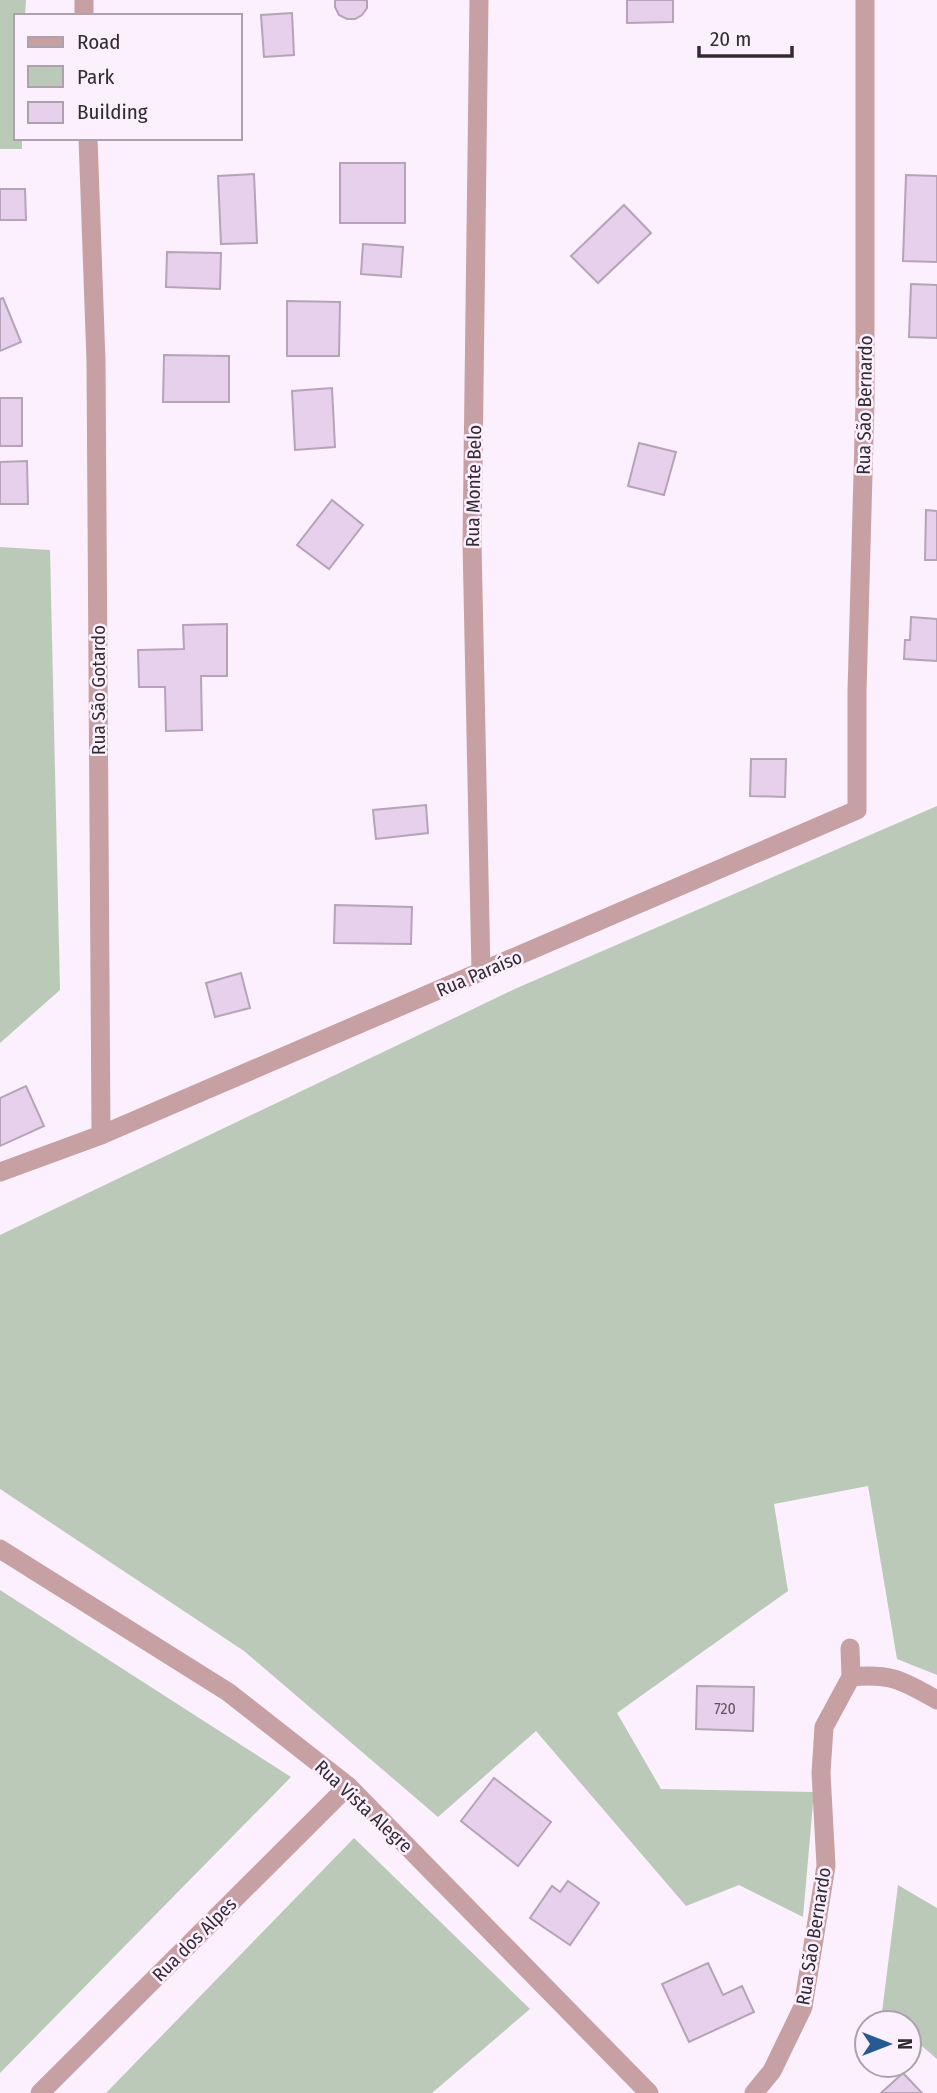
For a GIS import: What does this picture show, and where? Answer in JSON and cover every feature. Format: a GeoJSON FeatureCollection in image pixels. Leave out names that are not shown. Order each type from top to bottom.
{"type":"FeatureCollection","features":[{"type":"Feature","properties":{"kind":"street","name":"Rua Monte Belo"},"geometry":{"type":"LineString","coordinates":[[479,0],[472,543],[481,972]]}},
{"type":"Feature","properties":{"kind":"street","name":"Rua São Bernardo"},"geometry":{"type":"LineString","coordinates":[[857,810],[857,692],[865,402],[865,0]]}},
{"type":"Feature","properties":{"kind":"street","name":"Rua São Gotardo"},"geometry":{"type":"LineString","coordinates":[[88,140],[96,375],[101,1135]]}},
{"type":"Feature","properties":{"kind":"street","name":"Rua Paraíso"},"geometry":{"type":"LineString","coordinates":[[101,1135],[857,810]]}},
{"type":"Feature","properties":{"kind":"street"},"geometry":{"type":"LineString","coordinates":[[0,1172],[101,1135]]}},
{"type":"Feature","properties":{"kind":"street","name":"Rua Vista Alegre"},"geometry":{"type":"LineString","coordinates":[[0,1549],[228,1692],[348,1786],[649,2093]]}},
{"type":"Feature","properties":{"kind":"street"},"geometry":{"type":"LineString","coordinates":[[850,1648],[851,1677],[895,1677],[937,1700]]}},
{"type":"Feature","properties":{"kind":"street","name":"Rua São Bernardo"},"geometry":{"type":"LineString","coordinates":[[754,2093],[772,2071],[803,2007],[826,1866],[821,1773],[824,1727],[851,1677]]}},
{"type":"Feature","properties":{"kind":"street","name":"Rua dos Alpes"},"geometry":{"type":"LineString","coordinates":[[40,2093],[348,1786]]}},
{"type":"Feature","properties":{"kind":"green space"},"geometry":{"type":"Polygon","coordinates":[[[0,0],[26,0],[25,14],[14,14],[14,140],[22,140],[22,149],[0,149],[0,0]]]}},
{"type":"Feature","properties":{"kind":"green space"},"geometry":{"type":"Polygon","coordinates":[[[0,547],[50,550],[60,990],[0,1043],[0,547]]]}},
{"type":"Feature","properties":{"kind":"green space"},"geometry":{"type":"Polygon","coordinates":[[[937,806],[937,1675],[897,1659],[868,1486],[774,1504],[788,1591],[617,1713],[661,1789],[814,1792],[803,1917],[739,1885],[686,1906],[536,1731],[438,1817],[244,1651],[0,1489],[0,1235],[517,988],[937,806]]]}},
{"type":"Feature","properties":{"kind":"green space"},"geometry":{"type":"Polygon","coordinates":[[[0,1590],[291,1777],[0,2073],[0,1590]]]}},
{"type":"Feature","properties":{"kind":"green space"},"geometry":{"type":"Polygon","coordinates":[[[354,1838],[530,2009],[432,2093],[106,2093],[354,1838]]]}},
{"type":"Feature","properties":{"kind":"green space"},"geometry":{"type":"Polygon","coordinates":[[[898,1885],[937,1908],[937,2059],[923,2047],[923,2009],[882,2009],[898,1885]]]}},
{"type":"Feature","properties":{"kind":"building"},"geometry":{"type":"Polygon","coordinates":[[[335,0],[367,0],[367,8],[355,19],[347,19],[339,15],[335,0]]]}},
{"type":"Feature","properties":{"kind":"building"},"geometry":{"type":"Polygon","coordinates":[[[627,0],[673,0],[673,22],[627,23],[627,0]]]}},
{"type":"Feature","properties":{"kind":"building"},"geometry":{"type":"Polygon","coordinates":[[[292,13],[294,55],[264,57],[261,15],[292,13]]]}},
{"type":"Feature","properties":{"kind":"building"},"geometry":{"type":"Polygon","coordinates":[[[340,163],[405,163],[405,223],[340,223],[340,163]]]}},
{"type":"Feature","properties":{"kind":"building"},"geometry":{"type":"Polygon","coordinates":[[[254,174],[257,243],[221,244],[218,176],[254,174]]]}},
{"type":"Feature","properties":{"kind":"building"},"geometry":{"type":"Polygon","coordinates":[[[906,175],[937,176],[937,262],[903,261],[906,175]]]}},
{"type":"Feature","properties":{"kind":"building"},"geometry":{"type":"Polygon","coordinates":[[[0,189],[25,189],[26,220],[0,220],[0,189]]]}},
{"type":"Feature","properties":{"kind":"building"},"geometry":{"type":"Polygon","coordinates":[[[624,205],[651,233],[598,283],[571,256],[624,205]]]}},
{"type":"Feature","properties":{"kind":"building"},"geometry":{"type":"Polygon","coordinates":[[[363,244],[403,247],[401,277],[361,274],[363,244]]]}},
{"type":"Feature","properties":{"kind":"building"},"geometry":{"type":"Polygon","coordinates":[[[167,252],[221,253],[220,289],[166,287],[167,252]]]}},
{"type":"Feature","properties":{"kind":"building"},"geometry":{"type":"Polygon","coordinates":[[[911,284],[937,285],[937,338],[909,337],[911,284]]]}},
{"type":"Feature","properties":{"kind":"building"},"geometry":{"type":"Polygon","coordinates":[[[3,298],[21,342],[0,351],[0,299],[3,298]]]}},
{"type":"Feature","properties":{"kind":"building"},"geometry":{"type":"Polygon","coordinates":[[[287,301],[340,302],[339,356],[287,356],[287,301]]]}},
{"type":"Feature","properties":{"kind":"building"},"geometry":{"type":"Polygon","coordinates":[[[164,355],[229,356],[229,402],[163,402],[164,355]]]}},
{"type":"Feature","properties":{"kind":"building"},"geometry":{"type":"Polygon","coordinates":[[[332,388],[335,447],[295,450],[292,391],[332,388]]]}},
{"type":"Feature","properties":{"kind":"building"},"geometry":{"type":"Polygon","coordinates":[[[0,398],[22,398],[22,446],[0,446],[0,398]]]}},
{"type":"Feature","properties":{"kind":"building"},"geometry":{"type":"Polygon","coordinates":[[[639,443],[676,452],[664,495],[628,486],[639,443]]]}},
{"type":"Feature","properties":{"kind":"building"},"geometry":{"type":"Polygon","coordinates":[[[27,461],[28,504],[0,504],[0,462],[27,461]]]}},
{"type":"Feature","properties":{"kind":"building"},"geometry":{"type":"Polygon","coordinates":[[[332,500],[363,525],[329,569],[297,545],[332,500]]]}},
{"type":"Feature","properties":{"kind":"building"},"geometry":{"type":"Polygon","coordinates":[[[926,510],[937,511],[937,560],[925,560],[926,510]]]}},
{"type":"Feature","properties":{"kind":"building"},"geometry":{"type":"Polygon","coordinates":[[[911,617],[937,619],[937,661],[904,659],[905,640],[910,640],[911,617]]]}},
{"type":"Feature","properties":{"kind":"building"},"geometry":{"type":"Polygon","coordinates":[[[227,624],[227,676],[201,676],[202,730],[166,731],[165,687],[139,687],[138,650],[184,649],[183,625],[227,624]]]}},
{"type":"Feature","properties":{"kind":"building"},"geometry":{"type":"Polygon","coordinates":[[[751,759],[786,759],[785,797],[750,796],[751,759]]]}},
{"type":"Feature","properties":{"kind":"building"},"geometry":{"type":"Polygon","coordinates":[[[426,805],[428,833],[376,839],[373,810],[426,805]]]}},
{"type":"Feature","properties":{"kind":"building"},"geometry":{"type":"Polygon","coordinates":[[[335,905],[412,907],[411,944],[334,943],[335,905]]]}},
{"type":"Feature","properties":{"kind":"building"},"geometry":{"type":"Polygon","coordinates":[[[241,973],[250,1008],[215,1017],[206,983],[241,973]]]}},
{"type":"Feature","properties":{"kind":"building"},"geometry":{"type":"Polygon","coordinates":[[[26,1086],[44,1126],[0,1146],[0,1098],[26,1086]]]}},
{"type":"Feature","properties":{"kind":"building"},"geometry":{"type":"Polygon","coordinates":[[[697,1686],[754,1687],[753,1731],[696,1729],[697,1686]]]}},
{"type":"Feature","properties":{"kind":"building"},"geometry":{"type":"Polygon","coordinates":[[[494,1778],[551,1822],[518,1866],[461,1821],[494,1778]]]}},
{"type":"Feature","properties":{"kind":"building"},"geometry":{"type":"Polygon","coordinates":[[[568,1881],[599,1903],[570,1945],[530,1918],[552,1886],[560,1892],[568,1881]]]}},
{"type":"Feature","properties":{"kind":"building"},"geometry":{"type":"Polygon","coordinates":[[[708,1963],[723,1995],[742,1986],[754,2012],[689,2042],[662,1984],[708,1963]]]}},
{"type":"Feature","properties":{"kind":"building"},"geometry":{"type":"Polygon","coordinates":[[[896,2079],[909,2079],[922,2093],[881,2093],[896,2079]]]}}]}
